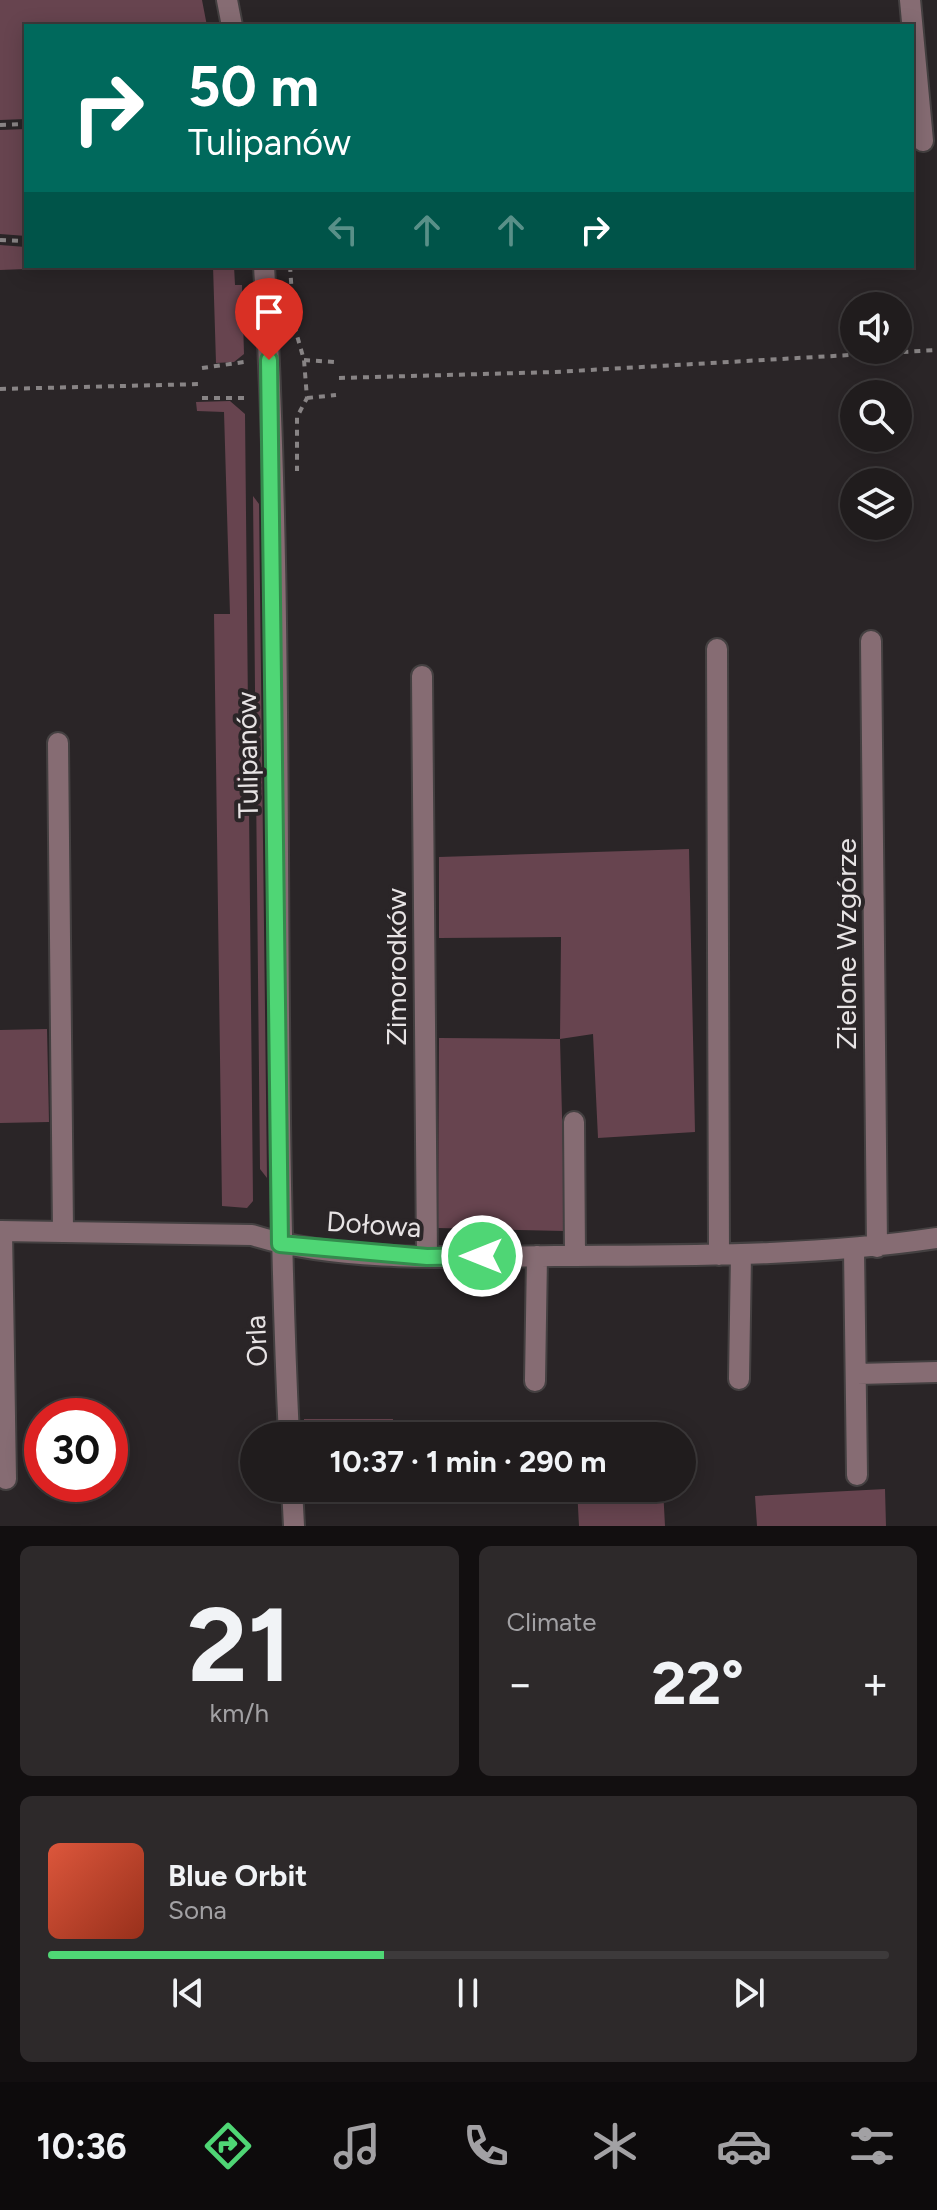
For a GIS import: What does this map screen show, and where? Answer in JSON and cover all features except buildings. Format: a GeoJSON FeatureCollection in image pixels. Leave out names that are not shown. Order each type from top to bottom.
{"type":"FeatureCollection","features":[{"type":"Feature","properties":{"kind":"street"},"geometry":{"type":"LineString","coordinates":[[227,0],[232,24]]}},
{"type":"Feature","properties":{"kind":"street"},"geometry":{"type":"LineString","coordinates":[[910,0],[912,24]]}},
{"type":"Feature","properties":{"kind":"street"},"geometry":{"type":"LineString","coordinates":[[914,43],[923,141]]}},
{"type":"Feature","properties":{"kind":"street","name":"Tulipanów"},"geometry":{"type":"LineString","coordinates":[[264,268],[272,484],[280,1244]]}},
{"type":"Feature","properties":{"kind":"street","name":"Zielone Wzgórze"},"geometry":{"type":"LineString","coordinates":[[871,641],[877,1247]]}},
{"type":"Feature","properties":{"kind":"street"},"geometry":{"type":"LineString","coordinates":[[717,649],[719,1255]]}},
{"type":"Feature","properties":{"kind":"street","name":"Zimorodków"},"geometry":{"type":"LineString","coordinates":[[422,676],[427,1257]]}},
{"type":"Feature","properties":{"kind":"street"},"geometry":{"type":"LineString","coordinates":[[58,743],[63,1230]]}},
{"type":"Feature","properties":{"kind":"street"},"geometry":{"type":"LineString","coordinates":[[574,1122],[575,1256]]}},
{"type":"Feature","properties":{"kind":"street"},"geometry":{"type":"LineString","coordinates":[[1,1231],[6,1479]]}},
{"type":"Feature","properties":{"kind":"street","name":"Dołowa"},"geometry":{"type":"LineString","coordinates":[[1,1231],[252,1235],[280,1244],[427,1257],[719,1255],[854,1250],[937,1238]]}},
{"type":"Feature","properties":{"kind":"street","name":"Orla"},"geometry":{"type":"LineString","coordinates":[[280,1244],[288,1422]]}},
{"type":"Feature","properties":{"kind":"street"},"geometry":{"type":"LineString","coordinates":[[854,1250],[857,1475]]}},
{"type":"Feature","properties":{"kind":"street"},"geometry":{"type":"LineString","coordinates":[[739,1379],[741,1254]]}},
{"type":"Feature","properties":{"kind":"street"},"geometry":{"type":"LineString","coordinates":[[535,1381],[537,1256]]}},
{"type":"Feature","properties":{"kind":"street"},"geometry":{"type":"LineString","coordinates":[[857,1374],[937,1372]]}},
{"type":"Feature","properties":{"kind":"street"},"geometry":{"type":"LineString","coordinates":[[293,1502],[294,1526]]}},
{"type":"Feature","properties":{"kind":"path"},"geometry":{"type":"LineString","coordinates":[[0,125],[24,124]]}},
{"type":"Feature","properties":{"kind":"path"},"geometry":{"type":"LineString","coordinates":[[0,240],[24,241]]}},
{"type":"Feature","properties":{"kind":"path"},"geometry":{"type":"LineString","coordinates":[[339,378],[555,372],[937,350]]}},
{"type":"Feature","properties":{"kind":"path"},"geometry":{"type":"LineString","coordinates":[[304,360],[334,362]]}},
{"type":"Feature","properties":{"kind":"path"},"geometry":{"type":"LineString","coordinates":[[202,368],[244,362]]}},
{"type":"Feature","properties":{"kind":"path"},"geometry":{"type":"LineString","coordinates":[[0,389],[202,384]]}},
{"type":"Feature","properties":{"kind":"path"},"geometry":{"type":"LineString","coordinates":[[307,398],[336,395]]}},
{"type":"Feature","properties":{"kind":"path"},"geometry":{"type":"LineString","coordinates":[[202,398],[246,398]]}},
{"type":"Feature","properties":{"kind":"shaded area"},"geometry":{"type":"Polygon","coordinates":[[[0,0],[202,0],[207,24],[24,24],[24,119],[0,120],[0,0]]]}},
{"type":"Feature","properties":{"kind":"shaded area"},"geometry":{"type":"Polygon","coordinates":[[[24,129],[24,236],[0,234],[0,130],[24,129]]]}},
{"type":"Feature","properties":{"kind":"shaded area"},"geometry":{"type":"Polygon","coordinates":[[[0,245],[24,247],[24,268],[52,268],[0,270],[0,245]]]}},
{"type":"Feature","properties":{"kind":"shaded area"},"geometry":{"type":"Polygon","coordinates":[[[213,268],[234,268],[235,285],[242,285],[244,354],[234,362],[216,363],[213,268]]]}},
{"type":"Feature","properties":{"kind":"shaded area"},"geometry":{"type":"Polygon","coordinates":[[[230,401],[245,414],[253,1201],[247,1208],[222,1206],[214,614],[230,614],[224,412],[197,411],[196,402],[230,401]]]}},
{"type":"Feature","properties":{"kind":"shaded area"},"geometry":{"type":"Polygon","coordinates":[[[253,496],[259,504],[267,1178],[260,1169],[253,496]]]}},
{"type":"Feature","properties":{"kind":"shaded area"},"geometry":{"type":"Polygon","coordinates":[[[689,849],[695,1132],[598,1138],[593,1034],[560,1039],[561,937],[439,938],[439,857],[689,849]]]}},
{"type":"Feature","properties":{"kind":"shaded area"},"geometry":{"type":"Polygon","coordinates":[[[47,1029],[49,1122],[0,1123],[0,1030],[47,1029]]]}},
{"type":"Feature","properties":{"kind":"shaded area"},"geometry":{"type":"Polygon","coordinates":[[[439,1038],[560,1039],[565,1231],[438,1228],[439,1038]]]}},
{"type":"Feature","properties":{"kind":"shaded area"},"geometry":{"type":"Polygon","coordinates":[[[304,1419],[393,1419],[393,1422],[304,1422],[304,1419]]]}},
{"type":"Feature","properties":{"kind":"shaded area"},"geometry":{"type":"Polygon","coordinates":[[[885,1489],[886,1526],[757,1526],[755,1496],[885,1489]]]}},
{"type":"Feature","properties":{"kind":"shaded area"},"geometry":{"type":"Polygon","coordinates":[[[578,1502],[664,1502],[665,1526],[579,1526],[578,1502]]]}},
{"type":"Feature","properties":{"kind":"route"},"geometry":{"type":"LineString","coordinates":[[269,360],[280,1244],[427,1257],[482,1256]]}}]}
